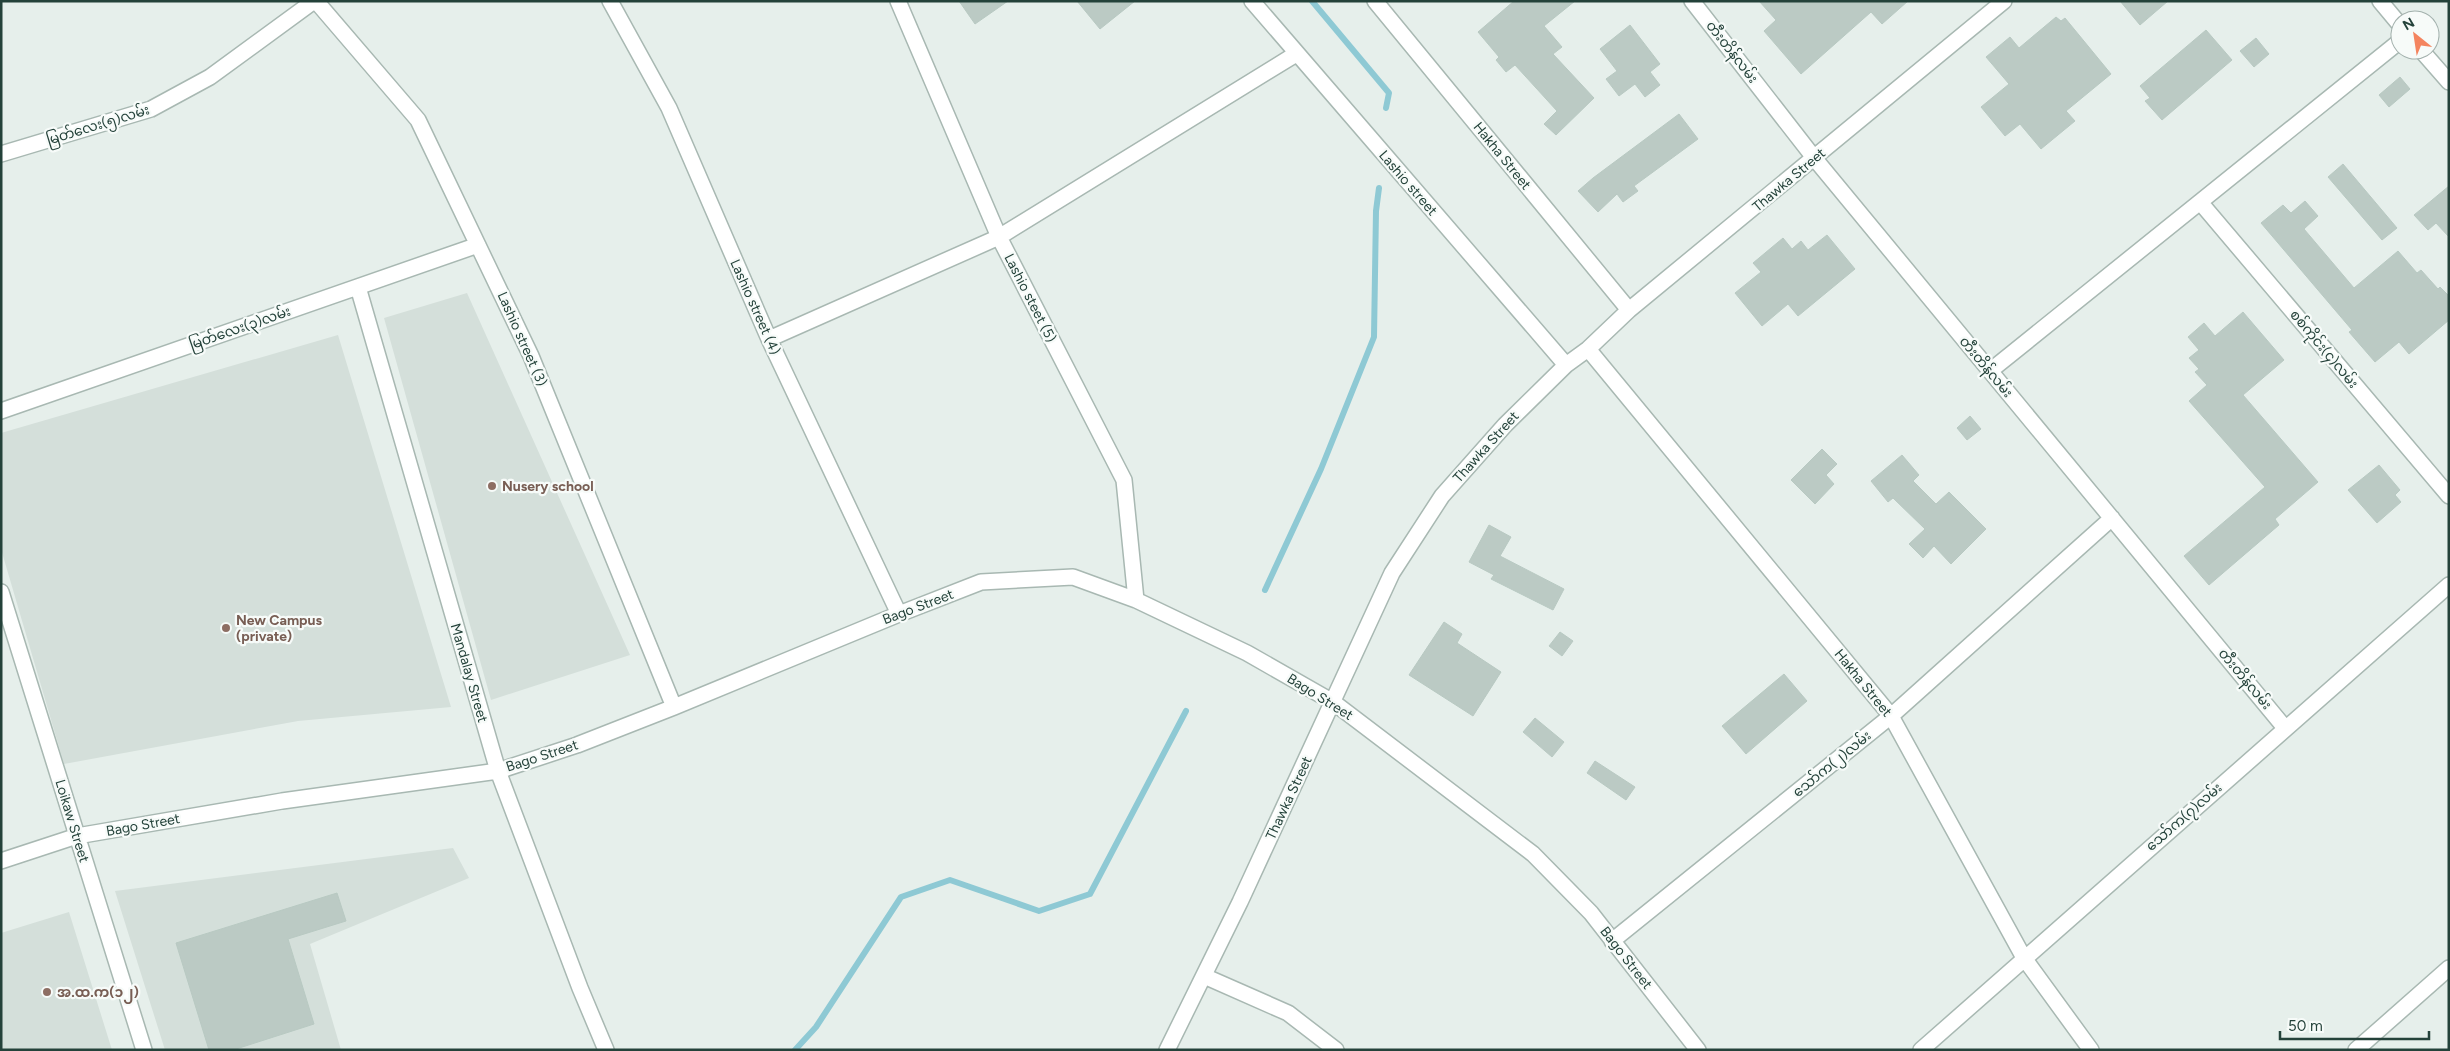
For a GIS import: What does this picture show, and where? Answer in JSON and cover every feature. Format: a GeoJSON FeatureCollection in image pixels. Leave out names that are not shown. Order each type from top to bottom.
{"type":"FeatureCollection","features":[{"type":"Feature","properties":{"kind":"street","name":"မြတ်လေး(၅)လမ်း"},"geometry":{"type":"LineString","coordinates":[[1,154],[151,109],[210,77],[315,1]]}},
{"type":"Feature","properties":{"kind":"street","name":"Lashio street (3)"},"geometry":{"type":"LineString","coordinates":[[315,1],[418,120],[531,356],[674,707]]}},
{"type":"Feature","properties":{"kind":"street","name":"Lashio street (4)"},"geometry":{"type":"LineString","coordinates":[[610,1],[669,108],[768,340],[899,614]]}},
{"type":"Feature","properties":{"kind":"street","name":"Lashio steet (5)"},"geometry":{"type":"LineString","coordinates":[[898,1],[998,237],[1124,480],[1136,600]]}},
{"type":"Feature","properties":{"kind":"street","name":"Lashio street"},"geometry":{"type":"LineString","coordinates":[[1252,1],[1566,364]]}},
{"type":"Feature","properties":{"kind":"street","name":"Hakha Street"},"geometry":{"type":"LineString","coordinates":[[1375,1],[1629,310]]}},
{"type":"Feature","properties":{"kind":"street","name":"တီးတိန်လမ်း"},"geometry":{"type":"LineString","coordinates":[[1692,1],[1815,159],[2285,728]]}},
{"type":"Feature","properties":{"kind":"street","name":"Thawka Street"},"geometry":{"type":"LineString","coordinates":[[1167,1050],[1334,702],[1392,573],[1442,496],[1505,425],[1566,364],[1588,349],[1629,310],[1815,159],[2004,1]]}},
{"type":"Feature","properties":{"kind":"street"},"geometry":{"type":"LineString","coordinates":[[2380,1],[2390,13]]}},
{"type":"Feature","properties":{"kind":"street"},"geometry":{"type":"LineString","coordinates":[[1990,370],[2390,49]]}},
{"type":"Feature","properties":{"kind":"street"},"geometry":{"type":"LineString","coordinates":[[768,340],[998,237],[1296,54]]}},
{"type":"Feature","properties":{"kind":"street"},"geometry":{"type":"LineString","coordinates":[[2430,60],[2449,82]]}},
{"type":"Feature","properties":{"kind":"street","name":"စစ်ကိုင်း(၄)လမ်း"},"geometry":{"type":"LineString","coordinates":[[2200,202],[2449,496]]}},
{"type":"Feature","properties":{"kind":"street","name":"မြတ်လေး(၃)လမ်း"},"geometry":{"type":"LineString","coordinates":[[1,411],[478,245]]}},
{"type":"Feature","properties":{"kind":"street","name":"Mandalay Street"},"geometry":{"type":"LineString","coordinates":[[358,287],[498,771],[580,988],[606,1050]]}},
{"type":"Feature","properties":{"kind":"street","name":"Hakha Street"},"geometry":{"type":"LineString","coordinates":[[1588,349],[1891,716],[2024,958],[2091,1050]]}},
{"type":"Feature","properties":{"kind":"street","name":"သော်က(၂)လမ်း"},"geometry":{"type":"LineString","coordinates":[[1612,940],[1891,716],[2112,518]]}},
{"type":"Feature","properties":{"kind":"street","name":"Bago Street"},"geometry":{"type":"LineString","coordinates":[[1,861],[77,836],[282,802],[498,771],[577,745],[981,582],[1073,577],[1136,600],[1247,653],[1334,702],[1533,854],[1591,913],[1698,1050]]}},
{"type":"Feature","properties":{"kind":"street","name":"သော်က(၇)လမ်း"},"geometry":{"type":"LineString","coordinates":[[1921,1050],[2449,585]]}},
{"type":"Feature","properties":{"kind":"street","name":"Loikaw Street"},"geometry":{"type":"LineString","coordinates":[[1,592],[4,614],[77,836],[144,1050]]}},
{"type":"Feature","properties":{"kind":"street"},"geometry":{"type":"LineString","coordinates":[[2356,1050],[2449,968]]}},
{"type":"Feature","properties":{"kind":"street"},"geometry":{"type":"LineString","coordinates":[[1204,976],[1288,1013],[1336,1050]]}},
{"type":"Feature","properties":{"kind":"shaded area","name":"Nusery school"},"geometry":{"type":"Polygon","coordinates":[[[467,293],[630,655],[491,700],[384,318],[467,293]]]}},
{"type":"Feature","properties":{"kind":"shaded area","name":"New Campus (private)"},"geometry":{"type":"Polygon","coordinates":[[[338,335],[451,707],[298,721],[64,764],[1,549],[1,433],[338,335]]]}},
{"type":"Feature","properties":{"kind":"shaded area"},"geometry":{"type":"Polygon","coordinates":[[[453,848],[469,878],[310,944],[341,1050],[165,1050],[115,891],[453,848]]]}},
{"type":"Feature","properties":{"kind":"shaded area","name":"အ.ထ.က(၁၂)"},"geometry":{"type":"Polygon","coordinates":[[[69,912],[112,1050],[1,1050],[1,933],[69,912]]]}},
{"type":"Feature","properties":{"kind":"building"},"geometry":{"type":"Polygon","coordinates":[[[959,1],[1008,1],[975,24],[959,1]]]}},
{"type":"Feature","properties":{"kind":"building"},"geometry":{"type":"Polygon","coordinates":[[[1077,1],[1135,1],[1100,29],[1077,1]]]}},
{"type":"Feature","properties":{"kind":"building"},"geometry":{"type":"Polygon","coordinates":[[[1514,1],[1575,1],[1544,26],[1562,47],[1553,54],[1594,98],[1556,135],[1544,124],[1557,111],[1515,65],[1506,72],[1496,60],[1499,57],[1478,32],[1514,1]]]}},
{"type":"Feature","properties":{"kind":"building"},"geometry":{"type":"Polygon","coordinates":[[[1759,1],[1908,1],[1882,24],[1871,12],[1801,74],[1764,31],[1776,20],[1759,1]]]}},
{"type":"Feature","properties":{"kind":"building"},"geometry":{"type":"Polygon","coordinates":[[[2120,1],[2168,1],[2140,25],[2120,1]]]}},
{"type":"Feature","properties":{"kind":"building"},"geometry":{"type":"Polygon","coordinates":[[[2056,17],[2061,21],[2065,18],[2111,74],[2066,111],[2075,121],[2041,149],[2020,124],[2005,136],[1981,107],[2009,84],[1986,57],[2010,37],[2019,48],[2056,17]]]}},
{"type":"Feature","properties":{"kind":"building"},"geometry":{"type":"Polygon","coordinates":[[[1630,25],[1660,64],[1650,72],[1660,85],[1645,97],[1635,84],[1619,96],[1606,79],[1617,71],[1600,49],[1630,25]]]}},
{"type":"Feature","properties":{"kind":"building"},"geometry":{"type":"Polygon","coordinates":[[[2206,30],[2232,60],[2162,120],[2145,101],[2150,98],[2140,86],[2206,30]]]}},
{"type":"Feature","properties":{"kind":"building"},"geometry":{"type":"Polygon","coordinates":[[[2256,38],[2269,54],[2254,67],[2240,51],[2256,38]]]}},
{"type":"Feature","properties":{"kind":"building"},"geometry":{"type":"Polygon","coordinates":[[[2400,77],[2410,89],[2389,107],[2379,95],[2400,77]]]}},
{"type":"Feature","properties":{"kind":"building"},"geometry":{"type":"Polygon","coordinates":[[[1679,114],[1698,139],[1634,186],[1638,191],[1623,202],[1617,194],[1598,212],[1578,191],[1679,114]]]}},
{"type":"Feature","properties":{"kind":"building"},"geometry":{"type":"Polygon","coordinates":[[[2343,164],[2397,228],[2382,240],[2328,177],[2343,164]]]}},
{"type":"Feature","properties":{"kind":"building"},"geometry":{"type":"Polygon","coordinates":[[[2449,186],[2449,237],[2436,223],[2428,230],[2414,215],[2449,186]]]}},
{"type":"Feature","properties":{"kind":"building"},"geometry":{"type":"Polygon","coordinates":[[[2305,201],[2318,216],[2304,229],[2354,288],[2398,251],[2417,273],[2421,270],[2438,289],[2440,287],[2449,296],[2449,320],[2409,354],[2399,342],[2375,362],[2349,332],[2352,330],[2261,223],[2283,205],[2291,213],[2305,201]]]}},
{"type":"Feature","properties":{"kind":"building"},"geometry":{"type":"Polygon","coordinates":[[[1827,235],[1855,269],[1798,316],[1788,304],[1762,326],[1735,293],[1761,272],[1753,263],[1783,238],[1792,249],[1801,241],[1808,250],[1827,235]]]}},
{"type":"Feature","properties":{"kind":"building"},"geometry":{"type":"Polygon","coordinates":[[[2243,312],[2284,360],[2243,395],[2318,482],[2275,519],[2279,525],[2209,585],[2184,556],[2265,487],[2189,401],[2207,385],[2195,372],[2199,369],[2189,358],[2199,350],[2188,337],[2204,323],[2215,336],[2243,312]]]}},
{"type":"Feature","properties":{"kind":"building"},"geometry":{"type":"Polygon","coordinates":[[[1970,416],[1981,429],[1967,440],[1957,428],[1970,416]]]}},
{"type":"Feature","properties":{"kind":"building"},"geometry":{"type":"Polygon","coordinates":[[[1822,449],[1837,464],[1826,475],[1834,484],[1815,504],[1791,480],[1822,449]]]}},
{"type":"Feature","properties":{"kind":"building"},"geometry":{"type":"Polygon","coordinates":[[[1902,455],[1919,475],[1913,481],[1936,504],[1949,492],[1986,529],[1951,564],[1934,546],[1923,558],[1909,544],[1925,529],[1893,498],[1888,502],[1871,481],[1902,455]]]}},
{"type":"Feature","properties":{"kind":"building"},"geometry":{"type":"Polygon","coordinates":[[[2379,465],[2400,490],[2395,495],[2401,502],[2377,523],[2348,490],[2379,465]]]}},
{"type":"Feature","properties":{"kind":"building"},"geometry":{"type":"Polygon","coordinates":[[[1489,525],[1511,537],[1500,556],[1564,589],[1553,610],[1491,579],[1494,575],[1469,562],[1489,525]]]}},
{"type":"Feature","properties":{"kind":"building"},"geometry":{"type":"Polygon","coordinates":[[[1444,622],[1462,634],[1457,643],[1501,672],[1473,716],[1409,675],[1444,622]]]}},
{"type":"Feature","properties":{"kind":"building"},"geometry":{"type":"Polygon","coordinates":[[[1560,632],[1573,641],[1562,656],[1549,646],[1560,632]]]}},
{"type":"Feature","properties":{"kind":"building"},"geometry":{"type":"Polygon","coordinates":[[[1784,674],[1807,701],[1746,754],[1722,726],[1784,674]]]}},
{"type":"Feature","properties":{"kind":"building"},"geometry":{"type":"Polygon","coordinates":[[[1535,718],[1564,742],[1552,757],[1523,732],[1535,718]]]}},
{"type":"Feature","properties":{"kind":"building"},"geometry":{"type":"Polygon","coordinates":[[[1595,761],[1635,787],[1626,800],[1587,773],[1595,761]]]}},
{"type":"Feature","properties":{"kind":"building"},"geometry":{"type":"Polygon","coordinates":[[[337,893],[346,921],[288,939],[314,1024],[233,1050],[209,1050],[176,943],[337,893]]]}},
{"type":"Feature","properties":{"kind":"waterway"},"geometry":{"type":"LineString","coordinates":[[1312,1],[1389,93],[1386,108]]}},
{"type":"Feature","properties":{"kind":"waterway"},"geometry":{"type":"LineString","coordinates":[[1265,590],[1321,469],[1374,337],[1376,211],[1379,188]]}},
{"type":"Feature","properties":{"kind":"waterway"},"geometry":{"type":"LineString","coordinates":[[795,1050],[816,1027],[901,897],[950,880],[1039,911],[1090,894],[1186,711]]}},
{"type":"Feature","properties":{"kind":"place","name":"Nusery school"},"geometry":{"type":"Point","coordinates":[492,486]}},
{"type":"Feature","properties":{"kind":"place","name":"New Campus (private)"},"geometry":{"type":"Point","coordinates":[226,628]}},
{"type":"Feature","properties":{"kind":"place","name":"အ.ထ.က(၁၂)"},"geometry":{"type":"Point","coordinates":[47,992]}}]}
